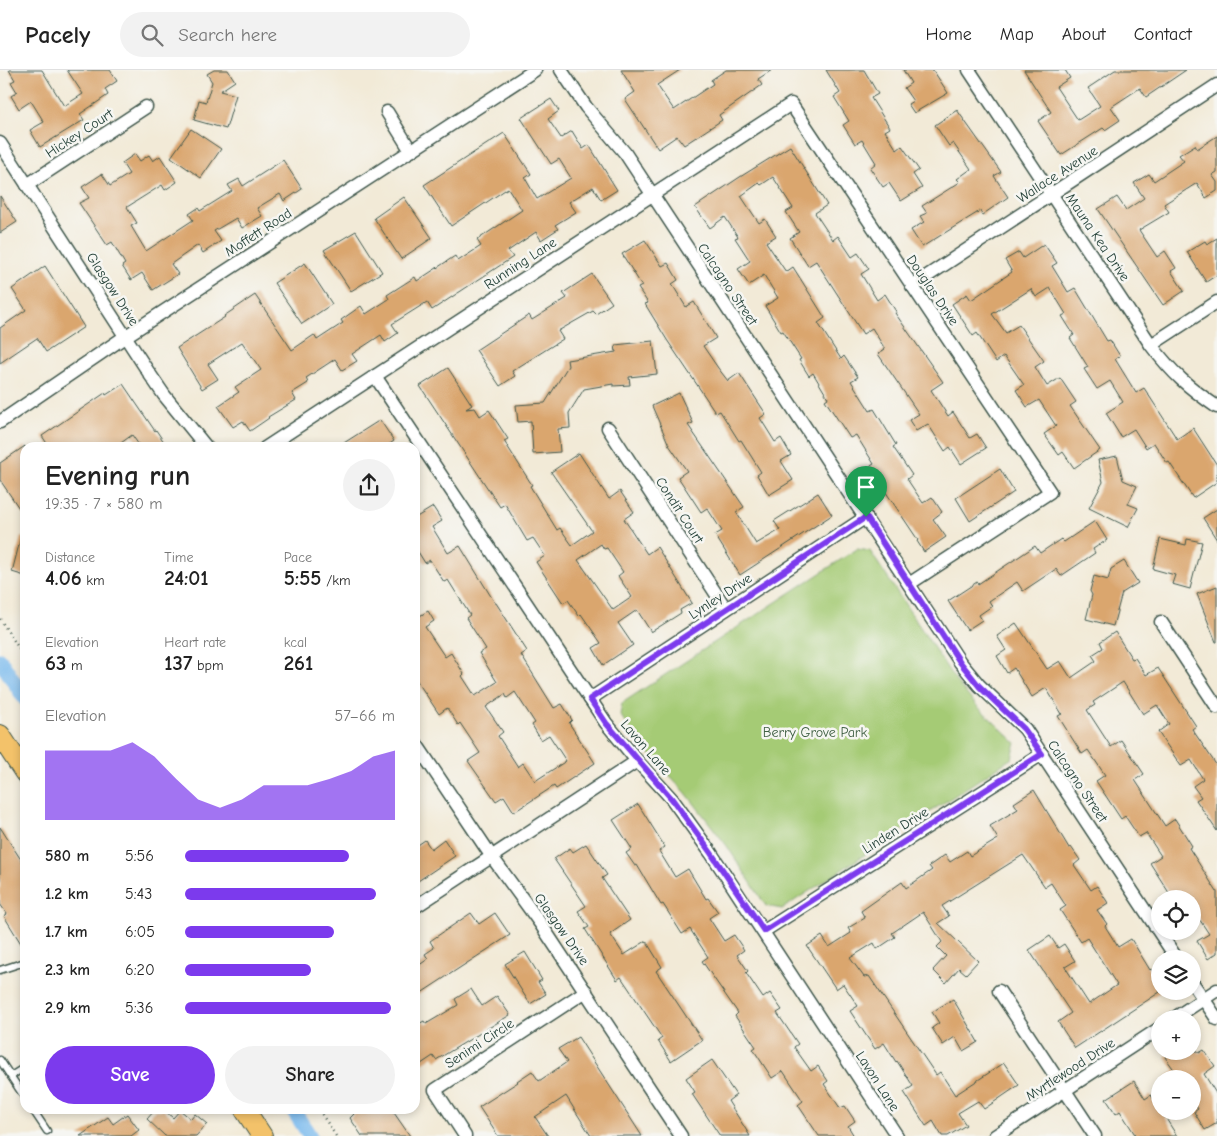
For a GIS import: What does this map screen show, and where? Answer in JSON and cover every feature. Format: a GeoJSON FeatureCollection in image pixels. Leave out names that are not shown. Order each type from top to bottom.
{"type":"FeatureCollection","features":[{"type":"Feature","properties":{"kind":"main road"},"geometry":{"type":"LineString","coordinates":[[0,735],[20,765]]}},
{"type":"Feature","properties":{"kind":"main road"},"geometry":{"type":"LineString","coordinates":[[248,1114],[262,1136]]}},
{"type":"Feature","properties":{"kind":"street","name":"Moffett Road"},"geometry":{"type":"LineString","coordinates":[[0,422],[126,336],[535,70]]}},
{"type":"Feature","properties":{"kind":"street","name":"Calcagno Street"},"geometry":{"type":"LineString","coordinates":[[561,70],[586,106],[625,153],[960,662],[979,686],[1024,729],[1171,950]]}},
{"type":"Feature","properties":{"kind":"street","name":"Mauna Kea Drive"},"geometry":{"type":"LineString","coordinates":[[969,70],[1151,345],[1170,370],[1190,388],[1217,407]]}},
{"type":"Feature","properties":{"kind":"street","name":"Wallace Avenue"},"geometry":{"type":"LineString","coordinates":[[912,286],[1217,85]]}},
{"type":"Feature","properties":{"kind":"street","name":"Running Lane"},"geometry":{"type":"LineString","coordinates":[[274,442],[791,104]]}},
{"type":"Feature","properties":{"kind":"street","name":"Douglas Drive"},"geometry":{"type":"LineString","coordinates":[[791,104],[1050,492],[909,584]]}},
{"type":"Feature","properties":{"kind":"street","name":"Hickey Court"},"geometry":{"type":"LineString","coordinates":[[27,185],[146,107]]}},
{"type":"Feature","properties":{"kind":"street"},"geometry":{"type":"LineString","coordinates":[[387,112],[411,151]]}},
{"type":"Feature","properties":{"kind":"street","name":"Glasgow Drive"},"geometry":{"type":"LineString","coordinates":[[0,143],[164,394],[202,442]]}},
{"type":"Feature","properties":{"kind":"street"},"geometry":{"type":"LineString","coordinates":[[1151,345],[1217,302]]}},
{"type":"Feature","properties":{"kind":"street","name":"Lavon Lane"},"geometry":{"type":"LineString","coordinates":[[375,376],[419,442]]}},
{"type":"Feature","properties":{"kind":"street","name":"Condit Court"},"geometry":{"type":"LineString","coordinates":[[608,428],[726,609]]}},
{"type":"Feature","properties":{"kind":"street","name":"Lavon Lane"},"geometry":{"type":"LineString","coordinates":[[420,444],[606,723],[672,799],[711,853],[897,1136]]}},
{"type":"Feature","properties":{"kind":"street","name":"Lynley Drive"},"geometry":{"type":"LineString","coordinates":[[590,699],[866,517]]}},
{"type":"Feature","properties":{"kind":"street"},"geometry":{"type":"LineString","coordinates":[[1161,622],[1217,707]]}},
{"type":"Feature","properties":{"kind":"street","name":"Glasgow Drive"},"geometry":{"type":"LineString","coordinates":[[420,749],[492,857],[586,991],[681,1136]]}},
{"type":"Feature","properties":{"kind":"street","name":"Linden Drive"},"geometry":{"type":"LineString","coordinates":[[764,931],[1042,754]]}},
{"type":"Feature","properties":{"kind":"street"},"geometry":{"type":"LineString","coordinates":[[420,904],[637,760]]}},
{"type":"Feature","properties":{"kind":"street"},"geometry":{"type":"LineString","coordinates":[[1186,1010],[1217,990]]}},
{"type":"Feature","properties":{"kind":"street","name":"Senimi Circle"},"geometry":{"type":"LineString","coordinates":[[465,1136],[435,1090],[586,991]]}},
{"type":"Feature","properties":{"kind":"street"},"geometry":{"type":"LineString","coordinates":[[999,991],[1095,1136]]}},
{"type":"Feature","properties":{"kind":"street"},"geometry":{"type":"LineString","coordinates":[[1201,996],[1217,1019]]}},
{"type":"Feature","properties":{"kind":"street","name":"Myrtlewood Drive"},"geometry":{"type":"LineString","coordinates":[[995,1136],[1151,1034]]}},
{"type":"Feature","properties":{"kind":"lane"},"geometry":{"type":"LineString","coordinates":[[0,970],[20,964]]}},
{"type":"Feature","properties":{"kind":"lane"},"geometry":{"type":"LineString","coordinates":[[0,1060],[20,1090]]}},
{"type":"Feature","properties":{"kind":"lane"},"geometry":{"type":"LineString","coordinates":[[11,1076],[20,1070]]}},
{"type":"Feature","properties":{"kind":"lane"},"geometry":{"type":"LineString","coordinates":[[36,1114],[47,1131]]}},
{"type":"Feature","properties":{"kind":"path"},"geometry":{"type":"LineString","coordinates":[[0,619],[20,650]]}},
{"type":"Feature","properties":{"kind":"path"},"geometry":{"type":"LineString","coordinates":[[322,1114],[336,1136]]}},
{"type":"Feature","properties":{"kind":"green space","name":"Berry Grove Park"},"geometry":{"type":"Polygon","coordinates":[[[857,549],[870,551],[957,683],[977,706],[1016,743],[1012,758],[782,909],[766,906],[727,846],[686,793],[650,754],[620,715],[622,703],[857,549]]]}},
{"type":"Feature","properties":{"kind":"building"},"geometry":{"type":"Polygon","coordinates":[[[9,70],[42,70],[64,106],[83,94],[67,70],[110,70],[117,81],[105,89],[108,95],[80,114],[84,120],[40,147],[30,130],[44,122],[31,101],[19,109],[11,96],[17,92],[11,82],[15,80],[9,70]]]}},
{"type":"Feature","properties":{"kind":"building"},"geometry":{"type":"Polygon","coordinates":[[[214,70],[228,70],[235,81],[220,91],[236,95],[226,129],[194,120],[199,100],[206,102],[212,82],[207,74],[214,70]]]}},
{"type":"Feature","properties":{"kind":"building"},"geometry":{"type":"Polygon","coordinates":[[[621,70],[680,70],[657,85],[674,110],[713,84],[711,80],[726,70],[772,70],[758,79],[762,85],[719,115],[722,120],[684,145],[677,136],[658,149],[625,99],[635,92],[621,70]]]}},
{"type":"Feature","properties":{"kind":"building"},"geometry":{"type":"Polygon","coordinates":[[[826,70],[864,70],[878,94],[871,98],[890,128],[885,131],[897,150],[902,146],[919,170],[913,174],[922,188],[901,201],[889,183],[883,187],[870,168],[876,163],[862,140],[855,144],[843,125],[849,121],[834,97],[840,93],[826,70]]]}},
{"type":"Feature","properties":{"kind":"building"},"geometry":{"type":"Polygon","coordinates":[[[903,70],[933,70],[948,93],[914,113],[908,104],[913,101],[904,88],[911,83],[903,70]]]}},
{"type":"Feature","properties":{"kind":"building"},"geometry":{"type":"Polygon","coordinates":[[[1024,70],[1065,70],[1070,78],[1056,87],[1078,120],[1100,106],[1088,88],[1115,70],[1186,70],[1146,97],[1140,88],[1111,107],[1120,120],[1105,130],[1103,128],[1061,155],[1038,121],[1051,112],[1024,70]]]}},
{"type":"Feature","properties":{"kind":"building"},"geometry":{"type":"Polygon","coordinates":[[[551,99],[559,111],[548,119],[561,138],[572,131],[583,149],[589,145],[617,190],[601,200],[593,187],[569,202],[576,212],[555,225],[558,229],[541,240],[536,232],[508,251],[513,257],[432,310],[427,302],[392,324],[398,333],[385,342],[381,335],[352,354],[357,361],[342,370],[335,359],[306,378],[308,383],[292,393],[296,400],[268,417],[250,431],[243,421],[233,427],[218,406],[239,392],[235,387],[261,370],[242,342],[208,364],[218,379],[202,389],[177,348],[255,295],[292,350],[314,335],[317,340],[343,323],[341,320],[361,306],[366,314],[389,299],[387,295],[415,277],[417,281],[455,256],[458,261],[481,246],[477,240],[522,210],[508,188],[451,226],[424,185],[504,133],[531,174],[525,178],[537,199],[571,178],[559,159],[551,164],[521,118],[551,99]]]}},
{"type":"Feature","properties":{"kind":"building"},"geometry":{"type":"Polygon","coordinates":[[[957,110],[1001,172],[994,176],[1008,197],[982,215],[980,211],[922,247],[911,230],[924,222],[920,216],[927,213],[922,206],[960,182],[957,179],[971,169],[953,143],[949,146],[935,125],[957,110]]]}},
{"type":"Feature","properties":{"kind":"building"},"geometry":{"type":"Polygon","coordinates":[[[191,129],[221,149],[201,178],[171,157],[191,129]]]}},
{"type":"Feature","properties":{"kind":"building"},"geometry":{"type":"Polygon","coordinates":[[[1217,136],[1217,172],[1212,175],[1217,182],[1217,191],[1206,198],[1197,183],[1164,204],[1169,212],[1139,230],[1157,257],[1165,251],[1176,268],[1171,271],[1184,291],[1163,305],[1098,209],[1117,197],[1126,210],[1144,198],[1134,183],[1149,174],[1154,181],[1184,161],[1179,155],[1195,145],[1197,149],[1217,136]]]}},
{"type":"Feature","properties":{"kind":"building"},"geometry":{"type":"Polygon","coordinates":[[[790,146],[827,205],[815,213],[833,240],[838,236],[852,257],[858,253],[869,269],[861,274],[877,300],[885,294],[897,313],[895,313],[943,382],[931,390],[948,416],[953,412],[970,438],[977,434],[986,448],[961,464],[950,447],[945,451],[928,424],[916,431],[909,420],[919,414],[878,354],[885,349],[872,328],[863,334],[816,261],[808,266],[790,238],[799,232],[786,212],[793,208],[773,177],[761,185],[759,183],[741,196],[759,223],[765,219],[776,236],[766,242],[786,272],[793,267],[825,318],[818,323],[841,359],[844,356],[858,377],[851,381],[870,411],[874,409],[896,445],[893,447],[912,475],[907,479],[923,503],[932,497],[942,512],[933,519],[946,537],[924,552],[869,467],[874,464],[856,435],[850,438],[825,400],[828,398],[813,373],[809,376],[799,360],[801,359],[765,306],[778,298],[764,275],[749,285],[738,269],[750,261],[735,238],[738,237],[725,217],[710,228],[695,207],[790,146]]]}},
{"type":"Feature","properties":{"kind":"building"},"geometry":{"type":"Polygon","coordinates":[[[135,154],[140,161],[149,155],[153,161],[160,156],[177,182],[165,190],[162,185],[127,207],[137,223],[131,226],[146,251],[193,220],[189,214],[198,208],[200,211],[232,191],[228,185],[239,179],[243,186],[283,160],[302,189],[284,201],[280,194],[257,208],[262,216],[242,228],[236,218],[214,231],[221,241],[203,253],[198,245],[171,264],[178,274],[153,290],[142,273],[131,280],[122,266],[125,264],[112,242],[107,245],[79,203],[89,198],[82,187],[102,174],[110,186],[129,174],[122,163],[135,154]]]}},
{"type":"Feature","properties":{"kind":"building"},"geometry":{"type":"Polygon","coordinates":[[[0,196],[17,222],[0,233],[0,196]]]}},
{"type":"Feature","properties":{"kind":"building"},"geometry":{"type":"Polygon","coordinates":[[[404,197],[432,238],[401,259],[374,218],[404,197]]]}},
{"type":"Feature","properties":{"kind":"building"},"geometry":{"type":"Polygon","coordinates":[[[356,231],[382,272],[351,291],[324,250],[356,231]]]}},
{"type":"Feature","properties":{"kind":"building"},"geometry":{"type":"Polygon","coordinates":[[[1217,238],[1217,275],[1206,282],[1187,252],[1205,241],[1207,244],[1217,238]]]}},
{"type":"Feature","properties":{"kind":"building"},"geometry":{"type":"Polygon","coordinates":[[[645,240],[662,266],[668,263],[678,280],[672,284],[686,307],[694,302],[716,338],[703,346],[728,381],[739,373],[766,414],[760,418],[775,442],[781,438],[791,455],[781,461],[793,480],[769,495],[757,475],[761,472],[741,440],[739,441],[720,411],[716,413],[645,304],[648,303],[638,288],[642,286],[622,254],[645,240]]]}},
{"type":"Feature","properties":{"kind":"building"},"geometry":{"type":"Polygon","coordinates":[[[1044,244],[1057,263],[1052,266],[1068,292],[1075,288],[1107,341],[1110,340],[1120,356],[1115,359],[1136,393],[1144,388],[1177,439],[1193,428],[1217,465],[1217,482],[1193,498],[1154,443],[1146,448],[1134,429],[1121,437],[1106,413],[1123,402],[1110,381],[1097,389],[1084,369],[1088,367],[1070,338],[1074,335],[1062,316],[1066,314],[1050,288],[1036,297],[1031,289],[992,314],[1006,333],[1019,325],[1044,361],[1035,367],[1047,386],[1060,378],[1076,402],[1070,406],[1100,450],[1074,468],[1063,452],[1059,455],[1044,434],[1056,426],[1039,400],[1027,407],[1016,390],[1024,385],[1004,356],[996,362],[977,333],[973,336],[952,304],[967,294],[971,300],[1012,272],[1005,260],[1019,252],[1023,258],[1044,244]]]}},
{"type":"Feature","properties":{"kind":"building"},"geometry":{"type":"Polygon","coordinates":[[[305,263],[332,304],[302,324],[274,283],[305,263]]]}},
{"type":"Feature","properties":{"kind":"building"},"geometry":{"type":"Polygon","coordinates":[[[45,266],[84,327],[46,352],[37,338],[0,363],[0,328],[26,310],[12,289],[45,266]]]}},
{"type":"Feature","properties":{"kind":"building"},"geometry":{"type":"Polygon","coordinates":[[[592,274],[612,303],[596,314],[593,311],[558,331],[563,339],[512,371],[515,376],[500,386],[476,350],[529,315],[532,320],[567,298],[563,293],[592,274]]]}},
{"type":"Feature","properties":{"kind":"building"},"geometry":{"type":"Polygon","coordinates":[[[653,341],[657,374],[629,377],[630,385],[613,386],[613,384],[584,389],[569,413],[570,428],[558,429],[560,452],[533,454],[531,421],[518,422],[516,405],[545,403],[568,366],[567,360],[616,352],[615,345],[653,341]]]}},
{"type":"Feature","properties":{"kind":"building"},"geometry":{"type":"Polygon","coordinates":[[[448,368],[472,405],[466,409],[475,408],[480,416],[489,410],[508,439],[504,441],[532,485],[530,486],[557,530],[560,528],[572,545],[592,531],[551,472],[579,453],[609,499],[620,491],[634,512],[624,519],[647,554],[657,547],[692,603],[680,610],[681,613],[651,632],[637,610],[618,623],[633,645],[603,665],[593,648],[601,643],[581,614],[579,616],[568,600],[563,603],[536,562],[545,556],[533,538],[527,541],[505,504],[500,507],[420,386],[448,368]],[[601,544],[578,560],[613,610],[632,597],[618,576],[623,572],[607,548],[604,549],[601,544]]]}},
{"type":"Feature","properties":{"kind":"building"},"geometry":{"type":"Polygon","coordinates":[[[123,384],[164,442],[137,442],[132,435],[122,442],[46,442],[42,436],[105,393],[106,395],[123,384]]]}},
{"type":"Feature","properties":{"kind":"building"},"geometry":{"type":"Polygon","coordinates":[[[679,393],[693,423],[688,425],[744,507],[736,512],[756,544],[780,530],[774,521],[818,493],[832,515],[740,575],[715,535],[722,531],[707,508],[701,512],[678,477],[687,471],[669,445],[652,406],[679,393]]]}},
{"type":"Feature","properties":{"kind":"building"},"geometry":{"type":"Polygon","coordinates":[[[380,420],[394,441],[393,442],[345,442],[380,420]]]}},
{"type":"Feature","properties":{"kind":"building"},"geometry":{"type":"Polygon","coordinates":[[[20,449],[20,510],[0,480],[0,463],[20,449]]]}},
{"type":"Feature","properties":{"kind":"building"},"geometry":{"type":"Polygon","coordinates":[[[1117,456],[1123,480],[1137,486],[1128,504],[1138,508],[1128,527],[1089,508],[1103,482],[1098,460],[1117,456]]]}},
{"type":"Feature","properties":{"kind":"building"},"geometry":{"type":"Polygon","coordinates":[[[1000,469],[1014,492],[970,521],[956,498],[1000,469]]]}},
{"type":"Feature","properties":{"kind":"building"},"geometry":{"type":"Polygon","coordinates":[[[433,507],[442,521],[432,527],[448,553],[460,546],[527,651],[521,655],[554,708],[562,704],[572,720],[569,723],[595,763],[556,789],[554,786],[514,812],[504,796],[496,801],[468,761],[480,753],[460,723],[458,725],[447,708],[439,714],[420,686],[420,616],[428,611],[434,621],[425,627],[445,657],[451,653],[464,674],[462,676],[475,696],[497,682],[479,653],[486,649],[466,618],[470,615],[448,580],[444,582],[430,560],[425,563],[420,555],[420,515],[433,507]],[[515,692],[507,698],[505,694],[486,707],[503,732],[498,736],[518,767],[523,763],[535,781],[566,761],[549,735],[541,740],[532,725],[535,723],[515,692]]]}},
{"type":"Feature","properties":{"kind":"building"},"geometry":{"type":"Polygon","coordinates":[[[1217,509],[1217,540],[1203,518],[1217,509]]]}},
{"type":"Feature","properties":{"kind":"building"},"geometry":{"type":"Polygon","coordinates":[[[1095,521],[1107,540],[1093,549],[1095,553],[1061,576],[1056,569],[1023,591],[1017,582],[989,601],[992,606],[979,615],[982,620],[967,630],[948,601],[977,582],[978,584],[1035,546],[1040,553],[1061,539],[1064,542],[1095,521]]]}},
{"type":"Feature","properties":{"kind":"building"},"geometry":{"type":"Polygon","coordinates":[[[1160,539],[1186,545],[1187,539],[1202,542],[1190,589],[1172,584],[1175,575],[1153,569],[1160,539]]]}},
{"type":"Feature","properties":{"kind":"building"},"geometry":{"type":"Polygon","coordinates":[[[20,541],[20,574],[12,572],[20,541]]]}},
{"type":"Feature","properties":{"kind":"building"},"geometry":{"type":"Polygon","coordinates":[[[1124,561],[1138,583],[1122,593],[1113,626],[1086,619],[1092,595],[1090,591],[1094,576],[1108,580],[1111,569],[1124,561]]]}},
{"type":"Feature","properties":{"kind":"building"},"geometry":{"type":"Polygon","coordinates":[[[1217,586],[1217,642],[1216,642],[1197,594],[1217,586]]]}},
{"type":"Feature","properties":{"kind":"building"},"geometry":{"type":"Polygon","coordinates":[[[1016,623],[1047,669],[1060,661],[1071,678],[1096,661],[1092,655],[1103,648],[1100,642],[1115,632],[1132,659],[1135,658],[1146,675],[1158,668],[1196,726],[1192,729],[1217,766],[1217,831],[1196,800],[1201,797],[1193,786],[1203,779],[1191,760],[1181,766],[1158,732],[1169,724],[1157,705],[1143,714],[1123,682],[1093,702],[1095,705],[1087,710],[1111,747],[1121,740],[1144,774],[1135,780],[1165,826],[1175,819],[1192,846],[1189,848],[1217,892],[1217,953],[1208,959],[1197,941],[1209,934],[1201,922],[1201,890],[1167,890],[1150,863],[1161,856],[1146,833],[1139,837],[1125,816],[1121,819],[1096,781],[1105,775],[1088,750],[1082,754],[1058,716],[1062,714],[1046,688],[1032,697],[1014,668],[1007,673],[997,656],[1006,650],[997,636],[1016,623]]]}},
{"type":"Feature","properties":{"kind":"building"},"geometry":{"type":"Polygon","coordinates":[[[1034,790],[1069,848],[1071,847],[1080,860],[1074,865],[1091,890],[1097,886],[1108,903],[1097,910],[1107,924],[1105,926],[1118,947],[1131,939],[1151,969],[1151,998],[1075,1048],[1058,1022],[1071,1013],[1029,950],[1050,936],[1058,948],[1064,944],[1075,961],[1065,967],[1089,1004],[1117,985],[1087,938],[1081,942],[1060,910],[1066,906],[1051,883],[1045,887],[1023,855],[942,906],[949,916],[938,923],[978,961],[966,974],[959,968],[946,983],[933,970],[946,956],[937,947],[942,942],[923,912],[892,933],[895,937],[877,949],[874,943],[850,958],[864,977],[869,976],[936,1075],[940,1072],[955,1095],[1004,1063],[1019,1085],[984,1109],[978,1101],[958,1113],[966,1125],[948,1136],[942,1136],[933,1121],[926,1126],[904,1092],[913,1086],[884,1043],[875,1049],[850,1011],[858,1006],[843,984],[836,989],[807,946],[822,936],[829,947],[851,933],[848,928],[865,918],[861,911],[902,882],[906,888],[932,870],[929,866],[945,855],[950,862],[967,851],[970,856],[998,839],[990,826],[1018,809],[1014,803],[1034,790]]]}},
{"type":"Feature","properties":{"kind":"building"},"geometry":{"type":"Polygon","coordinates":[[[638,804],[665,847],[659,851],[675,877],[688,869],[706,899],[708,898],[718,912],[709,918],[724,941],[734,935],[744,950],[737,955],[748,971],[746,973],[763,998],[770,993],[782,1010],[777,1013],[798,1044],[794,1047],[811,1071],[818,1066],[828,1081],[824,1084],[840,1108],[845,1106],[855,1121],[848,1126],[854,1136],[819,1136],[798,1105],[803,1101],[783,1071],[772,1078],[753,1049],[756,1047],[735,1016],[738,1013],[702,961],[708,957],[690,929],[682,934],[663,904],[661,905],[637,865],[635,866],[626,853],[632,849],[613,820],[638,804]]]}},
{"type":"Feature","properties":{"kind":"building"},"geometry":{"type":"Polygon","coordinates":[[[0,827],[20,858],[20,942],[4,916],[7,914],[0,904],[0,827]]]}},
{"type":"Feature","properties":{"kind":"building"},"geometry":{"type":"Polygon","coordinates":[[[444,839],[455,856],[420,880],[420,844],[425,840],[431,849],[444,839]]]}},
{"type":"Feature","properties":{"kind":"building"},"geometry":{"type":"Polygon","coordinates":[[[586,844],[607,875],[602,878],[630,920],[610,934],[624,955],[646,941],[662,967],[656,971],[702,1040],[671,1061],[658,1041],[662,1038],[621,977],[617,980],[585,929],[589,927],[578,911],[586,906],[554,859],[570,848],[573,852],[586,844]]]}},
{"type":"Feature","properties":{"kind":"building"},"geometry":{"type":"Polygon","coordinates":[[[471,913],[479,924],[495,913],[510,935],[420,994],[420,965],[428,959],[425,954],[434,948],[430,941],[471,913]]]}},
{"type":"Feature","properties":{"kind":"building"},"geometry":{"type":"Polygon","coordinates":[[[525,952],[542,980],[538,982],[546,994],[530,1004],[505,964],[525,952]]]}},
{"type":"Feature","properties":{"kind":"building"},"geometry":{"type":"Polygon","coordinates":[[[471,989],[482,1006],[497,996],[510,1015],[436,1060],[433,1056],[420,1065],[420,1023],[424,1021],[426,1024],[458,1005],[455,999],[471,989]]]}},
{"type":"Feature","properties":{"kind":"building"},"geometry":{"type":"Polygon","coordinates":[[[953,999],[978,1042],[963,1051],[955,1037],[943,1045],[932,1028],[939,1023],[932,1012],[953,999]]]}},
{"type":"Feature","properties":{"kind":"building"},"geometry":{"type":"Polygon","coordinates":[[[578,1037],[642,1136],[591,1136],[566,1096],[535,1117],[548,1136],[498,1136],[479,1107],[532,1071],[539,1081],[567,1062],[558,1049],[578,1037]]]}},
{"type":"Feature","properties":{"kind":"building"},"geometry":{"type":"Polygon","coordinates":[[[1204,1050],[1215,1066],[1204,1074],[1217,1095],[1217,1123],[1205,1130],[1199,1120],[1201,1120],[1201,1070],[1174,1070],[1167,1060],[1201,1060],[1201,1052],[1204,1050]]]}},
{"type":"Feature","properties":{"kind":"building"},"geometry":{"type":"Polygon","coordinates":[[[712,1060],[736,1095],[728,1101],[750,1136],[720,1136],[692,1094],[695,1092],[686,1078],[712,1060]]]}},
{"type":"Feature","properties":{"kind":"building"},"geometry":{"type":"Polygon","coordinates":[[[1134,1081],[1145,1099],[1151,1095],[1151,1120],[1167,1120],[1177,1136],[1136,1136],[1120,1111],[1116,1114],[1106,1099],[1134,1081]]]}},
{"type":"Feature","properties":{"kind":"building"},"geometry":{"type":"Polygon","coordinates":[[[127,1114],[139,1130],[131,1136],[80,1136],[108,1117],[113,1124],[127,1114]]]}},
{"type":"Feature","properties":{"kind":"building"},"geometry":{"type":"Polygon","coordinates":[[[151,1114],[168,1114],[173,1118],[176,1114],[185,1114],[191,1119],[195,1114],[207,1124],[196,1136],[165,1136],[147,1119],[151,1114]]]}},
{"type":"Feature","properties":{"kind":"building"},"geometry":{"type":"Polygon","coordinates":[[[354,1114],[395,1114],[410,1136],[362,1136],[350,1118],[354,1114]]]}},
{"type":"Feature","properties":{"kind":"waterway"},"geometry":{"type":"LineString","coordinates":[[0,660],[20,691]]}},
{"type":"Feature","properties":{"kind":"waterway"},"geometry":{"type":"LineString","coordinates":[[296,1114],[310,1136]]}},
{"type":"Feature","properties":{"kind":"route"},"geometry":{"type":"LineString","coordinates":[[866,517],[960,662],[979,686],[1024,729],[1042,754],[764,931],[672,799],[606,723],[590,699],[866,517]]}}]}
